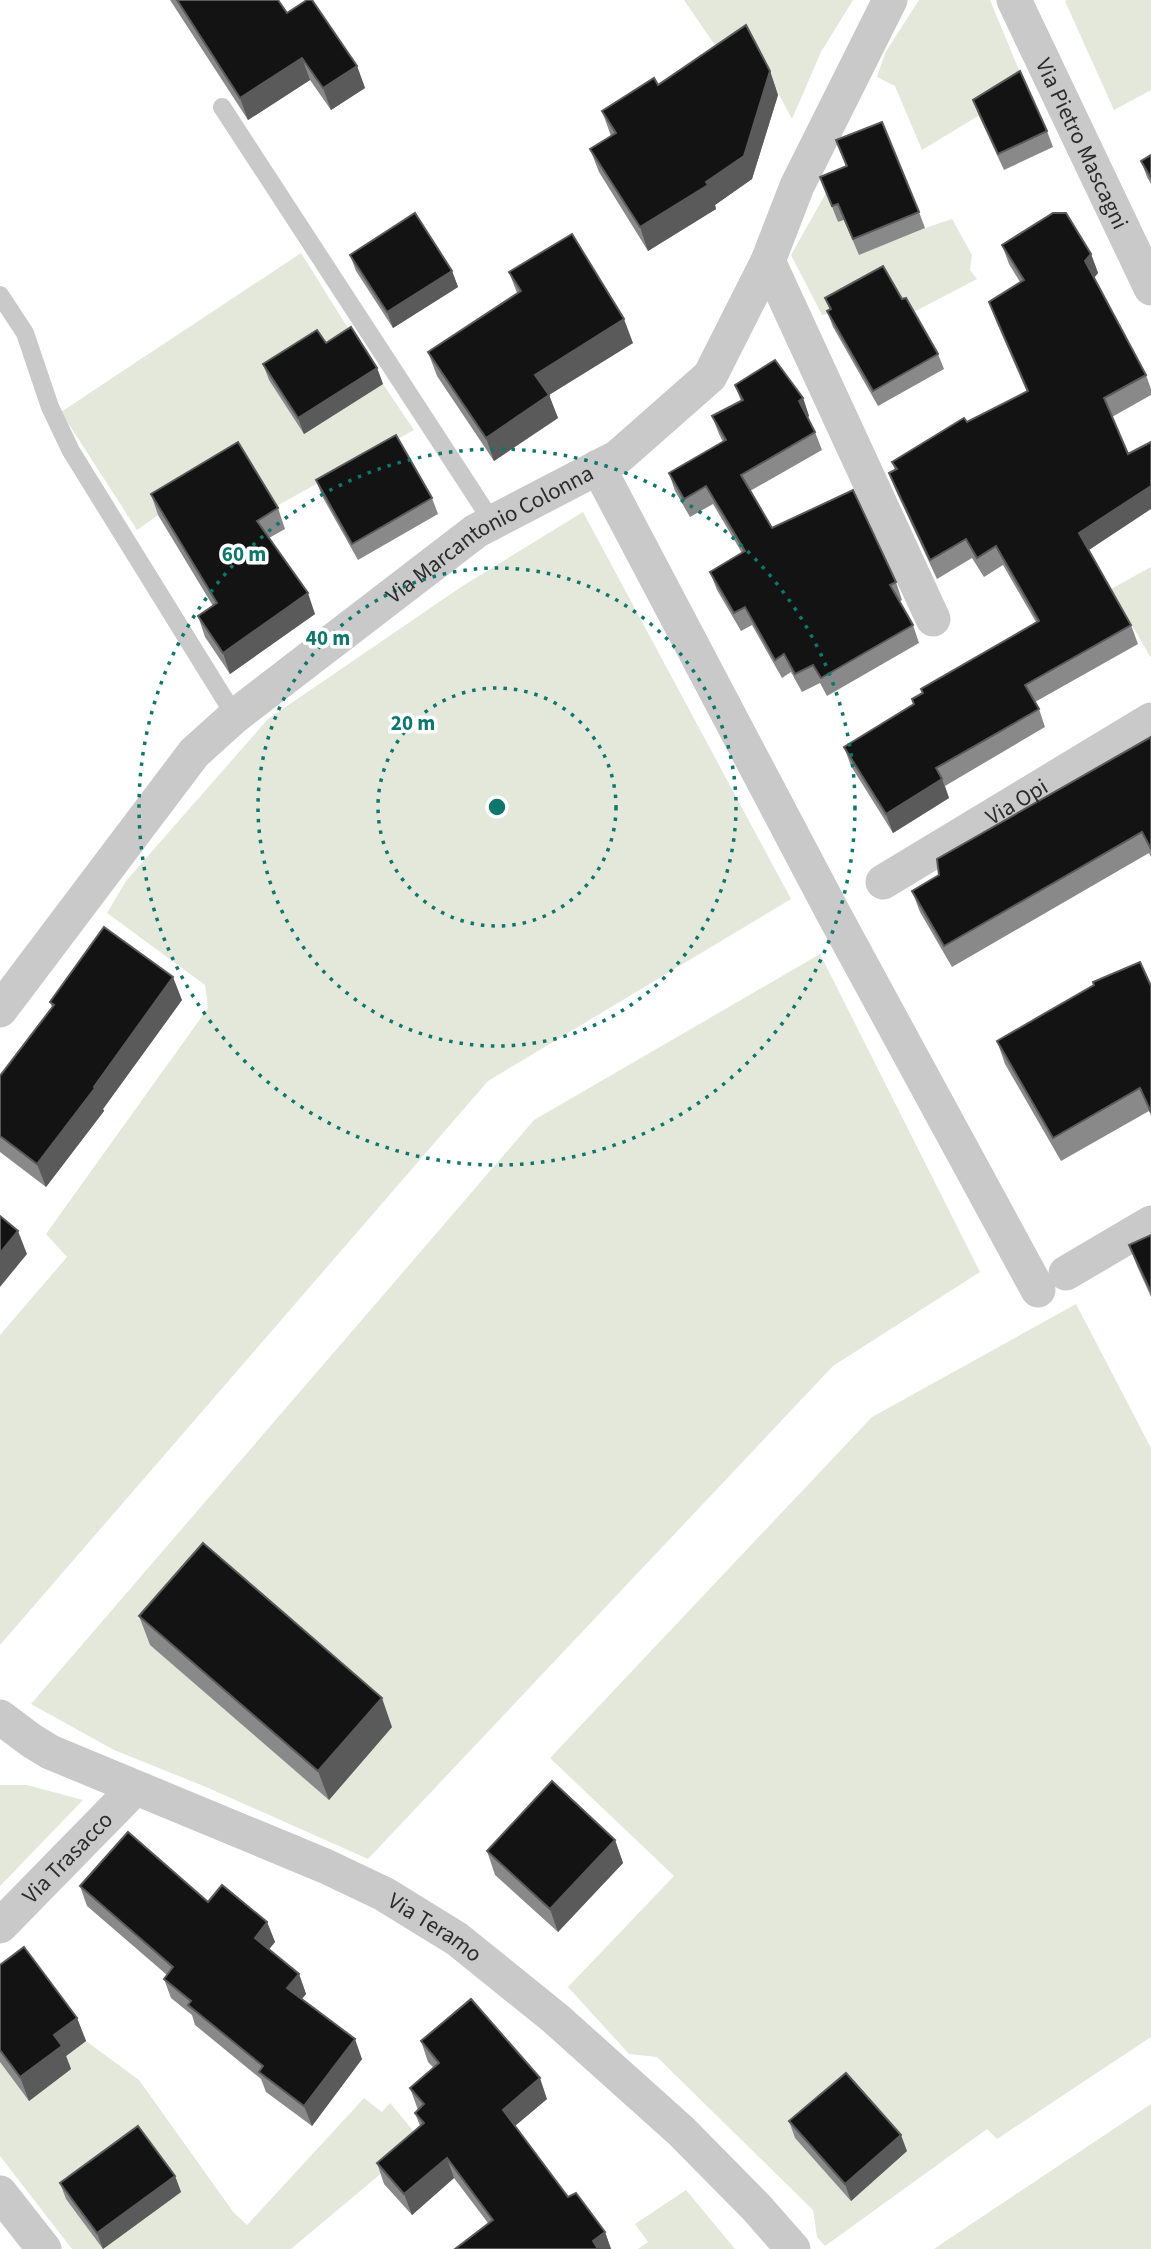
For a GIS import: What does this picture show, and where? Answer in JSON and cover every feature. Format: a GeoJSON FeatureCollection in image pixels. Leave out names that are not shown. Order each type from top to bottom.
{"type":"FeatureCollection","features":[{"type":"Feature","properties":{"kind":"street","name":"Via Marcantonio Colonna"},"geometry":{"type":"LineString","coordinates":[[0,1010],[194,753],[235,716],[475,531],[618,457],[710,376],[768,261],[797,186],[890,0]]}},
{"type":"Feature","properties":{"kind":"street","name":"Via Pietro Mascagni"},"geometry":{"type":"LineString","coordinates":[[1014,0],[1151,288]]}},
{"type":"Feature","properties":{"kind":"street"},"geometry":{"type":"LineString","coordinates":[[768,261],[933,619]]}},
{"type":"Feature","properties":{"kind":"street"},"geometry":{"type":"LineString","coordinates":[[598,467],[832,911],[1052,1281],[1151,1223]]}},
{"type":"Feature","properties":{"kind":"street","name":"Via Opi"},"geometry":{"type":"LineString","coordinates":[[883,882],[1151,720]]}},
{"type":"Feature","properties":{"kind":"street","name":"Via Teramo"},"geometry":{"type":"LineString","coordinates":[[5,1727],[50,1752],[325,1866],[384,1894],[457,1939],[555,2018],[681,2131],[741,2191],[793,2249]]}},
{"type":"Feature","properties":{"kind":"street","name":"Via Trasacco"},"geometry":{"type":"LineString","coordinates":[[0,1926],[135,1788]]}},
{"type":"Feature","properties":{"kind":"street"},"geometry":{"type":"LineString","coordinates":[[0,2193],[44,2249]]}},
{"type":"Feature","properties":{"kind":"lane"},"geometry":{"type":"LineString","coordinates":[[222,107],[493,523]]}},
{"type":"Feature","properties":{"kind":"lane"},"geometry":{"type":"LineString","coordinates":[[0,295],[25,333],[50,407],[71,451],[235,716]]}},
{"type":"Feature","properties":{"kind":"shaded area"},"geometry":{"type":"Polygon","coordinates":[[[684,0],[853,0],[821,52],[792,119],[754,48],[719,51],[684,0]]]}},
{"type":"Feature","properties":{"kind":"shaded area"},"geometry":{"type":"Polygon","coordinates":[[[919,0],[990,0],[1026,87],[922,150],[895,86],[877,77],[885,53],[919,0]]]}},
{"type":"Feature","properties":{"kind":"shaded area"},"geometry":{"type":"Polygon","coordinates":[[[1151,0],[1151,90],[1114,110],[1065,1],[1151,0]]]}},
{"type":"Feature","properties":{"kind":"shaded area"},"geometry":{"type":"Polygon","coordinates":[[[826,193],[838,222],[844,220],[925,228],[952,219],[972,255],[970,270],[977,279],[908,315],[822,315],[791,255],[826,193]]]}},
{"type":"Feature","properties":{"kind":"shaded area"},"geometry":{"type":"Polygon","coordinates":[[[301,253],[414,430],[273,508],[245,463],[137,530],[61,412],[301,253]]]}},
{"type":"Feature","properties":{"kind":"shaded area"},"geometry":{"type":"Polygon","coordinates":[[[583,512],[791,899],[488,1081],[0,1645],[0,1335],[67,1257],[46,1234],[208,1008],[205,985],[107,913],[126,881],[268,719],[461,587],[583,512]]]}},
{"type":"Feature","properties":{"kind":"shaded area"},"geometry":{"type":"Polygon","coordinates":[[[1151,567],[1151,658],[1111,589],[1151,567]]]}},
{"type":"Feature","properties":{"kind":"shaded area"},"geometry":{"type":"Polygon","coordinates":[[[820,954],[980,1272],[833,1366],[368,1859],[206,1787],[114,1750],[31,1704],[534,1120],[820,954]]]}},
{"type":"Feature","properties":{"kind":"shaded area"},"geometry":{"type":"Polygon","coordinates":[[[1076,1304],[1151,1448],[1151,2037],[997,2139],[987,2129],[825,2246],[817,2237],[813,2210],[657,2057],[629,2054],[568,1987],[674,1876],[550,1758],[872,1417],[1076,1304]]]}},
{"type":"Feature","properties":{"kind":"shaded area"},"geometry":{"type":"Polygon","coordinates":[[[0,1785],[27,1785],[83,1800],[0,1886],[0,1785]]]}},
{"type":"Feature","properties":{"kind":"shaded area"},"geometry":{"type":"Polygon","coordinates":[[[86,2041],[139,2080],[234,2213],[247,2225],[364,2098],[382,2112],[390,2103],[421,2140],[291,2249],[72,2249],[0,2156],[0,2062],[29,2100],[63,2058],[86,2041]]]}},
{"type":"Feature","properties":{"kind":"shaded area"},"geometry":{"type":"Polygon","coordinates":[[[1151,2104],[1151,2249],[934,2249],[1151,2104]]]}},
{"type":"Feature","properties":{"kind":"shaded area"},"geometry":{"type":"Polygon","coordinates":[[[686,2190],[735,2249],[638,2249],[648,2242],[635,2224],[686,2190]]]}},
{"type":"Feature","properties":{"kind":"building"},"geometry":{"type":"Polygon","coordinates":[[[177,0],[278,0],[287,13],[307,0],[312,0],[357,66],[323,88],[302,58],[240,98],[177,0]]]}},
{"type":"Feature","properties":{"kind":"building"},"geometry":{"type":"Polygon","coordinates":[[[746,25],[770,71],[744,156],[706,182],[708,185],[640,227],[590,149],[616,133],[602,111],[654,78],[658,85],[746,25]]]}},
{"type":"Feature","properties":{"kind":"building"},"geometry":{"type":"Polygon","coordinates":[[[1020,71],[1047,131],[998,154],[973,100],[1020,71]]]}},
{"type":"Feature","properties":{"kind":"building"},"geometry":{"type":"Polygon","coordinates":[[[882,122],[919,212],[853,239],[838,204],[832,206],[820,177],[847,166],[836,140],[882,122]]]}},
{"type":"Feature","properties":{"kind":"building"},"geometry":{"type":"Polygon","coordinates":[[[1151,155],[1151,178],[1141,161],[1151,155]]]}},
{"type":"Feature","properties":{"kind":"building"},"geometry":{"type":"Polygon","coordinates":[[[415,213],[452,271],[387,312],[350,255],[415,213]]]}},
{"type":"Feature","properties":{"kind":"building"},"geometry":{"type":"Polygon","coordinates":[[[1053,213],[1066,213],[1091,254],[1085,261],[1146,375],[1104,398],[1128,454],[1151,442],[1151,486],[1079,533],[1131,625],[1025,685],[1039,709],[936,768],[942,779],[886,814],[844,747],[914,704],[912,699],[923,693],[921,689],[1039,621],[996,546],[977,558],[966,539],[930,560],[889,473],[897,469],[892,462],[964,418],[967,422],[1028,391],[989,302],[1024,280],[1002,245],[1053,213]]]}},
{"type":"Feature","properties":{"kind":"building"},"geometry":{"type":"Polygon","coordinates":[[[572,234],[624,319],[535,375],[549,395],[486,438],[428,352],[521,291],[509,272],[572,234]]]}},
{"type":"Feature","properties":{"kind":"building"},"geometry":{"type":"Polygon","coordinates":[[[883,266],[902,299],[906,298],[938,354],[873,391],[827,311],[831,309],[825,298],[883,266]]]}},
{"type":"Feature","properties":{"kind":"building"},"geometry":{"type":"Polygon","coordinates":[[[351,327],[377,368],[298,418],[263,364],[317,330],[326,343],[351,327]]]}},
{"type":"Feature","properties":{"kind":"building"},"geometry":{"type":"Polygon","coordinates":[[[775,360],[803,398],[799,401],[815,432],[741,475],[772,528],[853,490],[896,582],[890,585],[913,625],[821,678],[813,665],[795,674],[784,654],[775,660],[745,607],[734,613],[710,572],[745,551],[706,486],[684,499],[669,473],[726,440],[712,416],[743,400],[735,385],[775,360]]]}},
{"type":"Feature","properties":{"kind":"building"},"geometry":{"type":"Polygon","coordinates":[[[396,435],[432,498],[352,544],[316,480],[396,435]]]}},
{"type":"Feature","properties":{"kind":"building"},"geometry":{"type":"Polygon","coordinates":[[[238,442],[278,508],[257,521],[308,593],[223,653],[198,616],[217,603],[151,494],[238,442]]]}},
{"type":"Feature","properties":{"kind":"building"},"geometry":{"type":"Polygon","coordinates":[[[1151,737],[1151,849],[1142,832],[944,946],[912,891],[939,875],[937,859],[1151,737]]]}},
{"type":"Feature","properties":{"kind":"building"},"geometry":{"type":"Polygon","coordinates":[[[104,927],[173,977],[95,1088],[37,1164],[0,1136],[0,1076],[54,1005],[50,1002],[104,927]]]}},
{"type":"Feature","properties":{"kind":"building"},"geometry":{"type":"Polygon","coordinates":[[[1140,962],[1151,986],[1151,1112],[1140,1088],[1053,1138],[997,1041],[1094,985],[1093,982],[1140,962]]]}},
{"type":"Feature","properties":{"kind":"building"},"geometry":{"type":"Polygon","coordinates":[[[0,1216],[18,1231],[0,1253],[0,1216]]]}},
{"type":"Feature","properties":{"kind":"building"},"geometry":{"type":"Polygon","coordinates":[[[1151,1235],[1151,1292],[1129,1245],[1151,1235]]]}},
{"type":"Feature","properties":{"kind":"building"},"geometry":{"type":"Polygon","coordinates":[[[203,1543],[382,1698],[318,1771],[139,1616],[203,1543]]]}},
{"type":"Feature","properties":{"kind":"building"},"geometry":{"type":"Polygon","coordinates":[[[552,1781],[615,1840],[550,1909],[487,1851],[552,1781]]]}},
{"type":"Feature","properties":{"kind":"building"},"geometry":{"type":"Polygon","coordinates":[[[128,1832],[208,1902],[222,1885],[267,1922],[255,1938],[299,1974],[287,1988],[355,2039],[304,2106],[259,2072],[263,2066],[188,2005],[191,2001],[164,1979],[173,1967],[80,1886],[128,1832]]]}},
{"type":"Feature","properties":{"kind":"building"},"geometry":{"type":"Polygon","coordinates":[[[24,1947],[77,2018],[54,2035],[62,2046],[20,2077],[0,2050],[0,1965],[24,1947]]]}},
{"type":"Feature","properties":{"kind":"building"},"geometry":{"type":"Polygon","coordinates":[[[471,1999],[540,2078],[503,2110],[568,2197],[576,2193],[605,2232],[593,2241],[598,2249],[455,2249],[493,2220],[447,2158],[404,2194],[377,2163],[424,2123],[415,2113],[424,2104],[410,2088],[439,2063],[421,2041],[471,1999]]]}},
{"type":"Feature","properties":{"kind":"building"},"geometry":{"type":"Polygon","coordinates":[[[846,2073],[901,2135],[845,2184],[789,2121],[846,2073]]]}},
{"type":"Feature","properties":{"kind":"building"},"geometry":{"type":"Polygon","coordinates":[[[138,2126],[175,2176],[97,2233],[60,2183],[138,2126]]]}}]}
